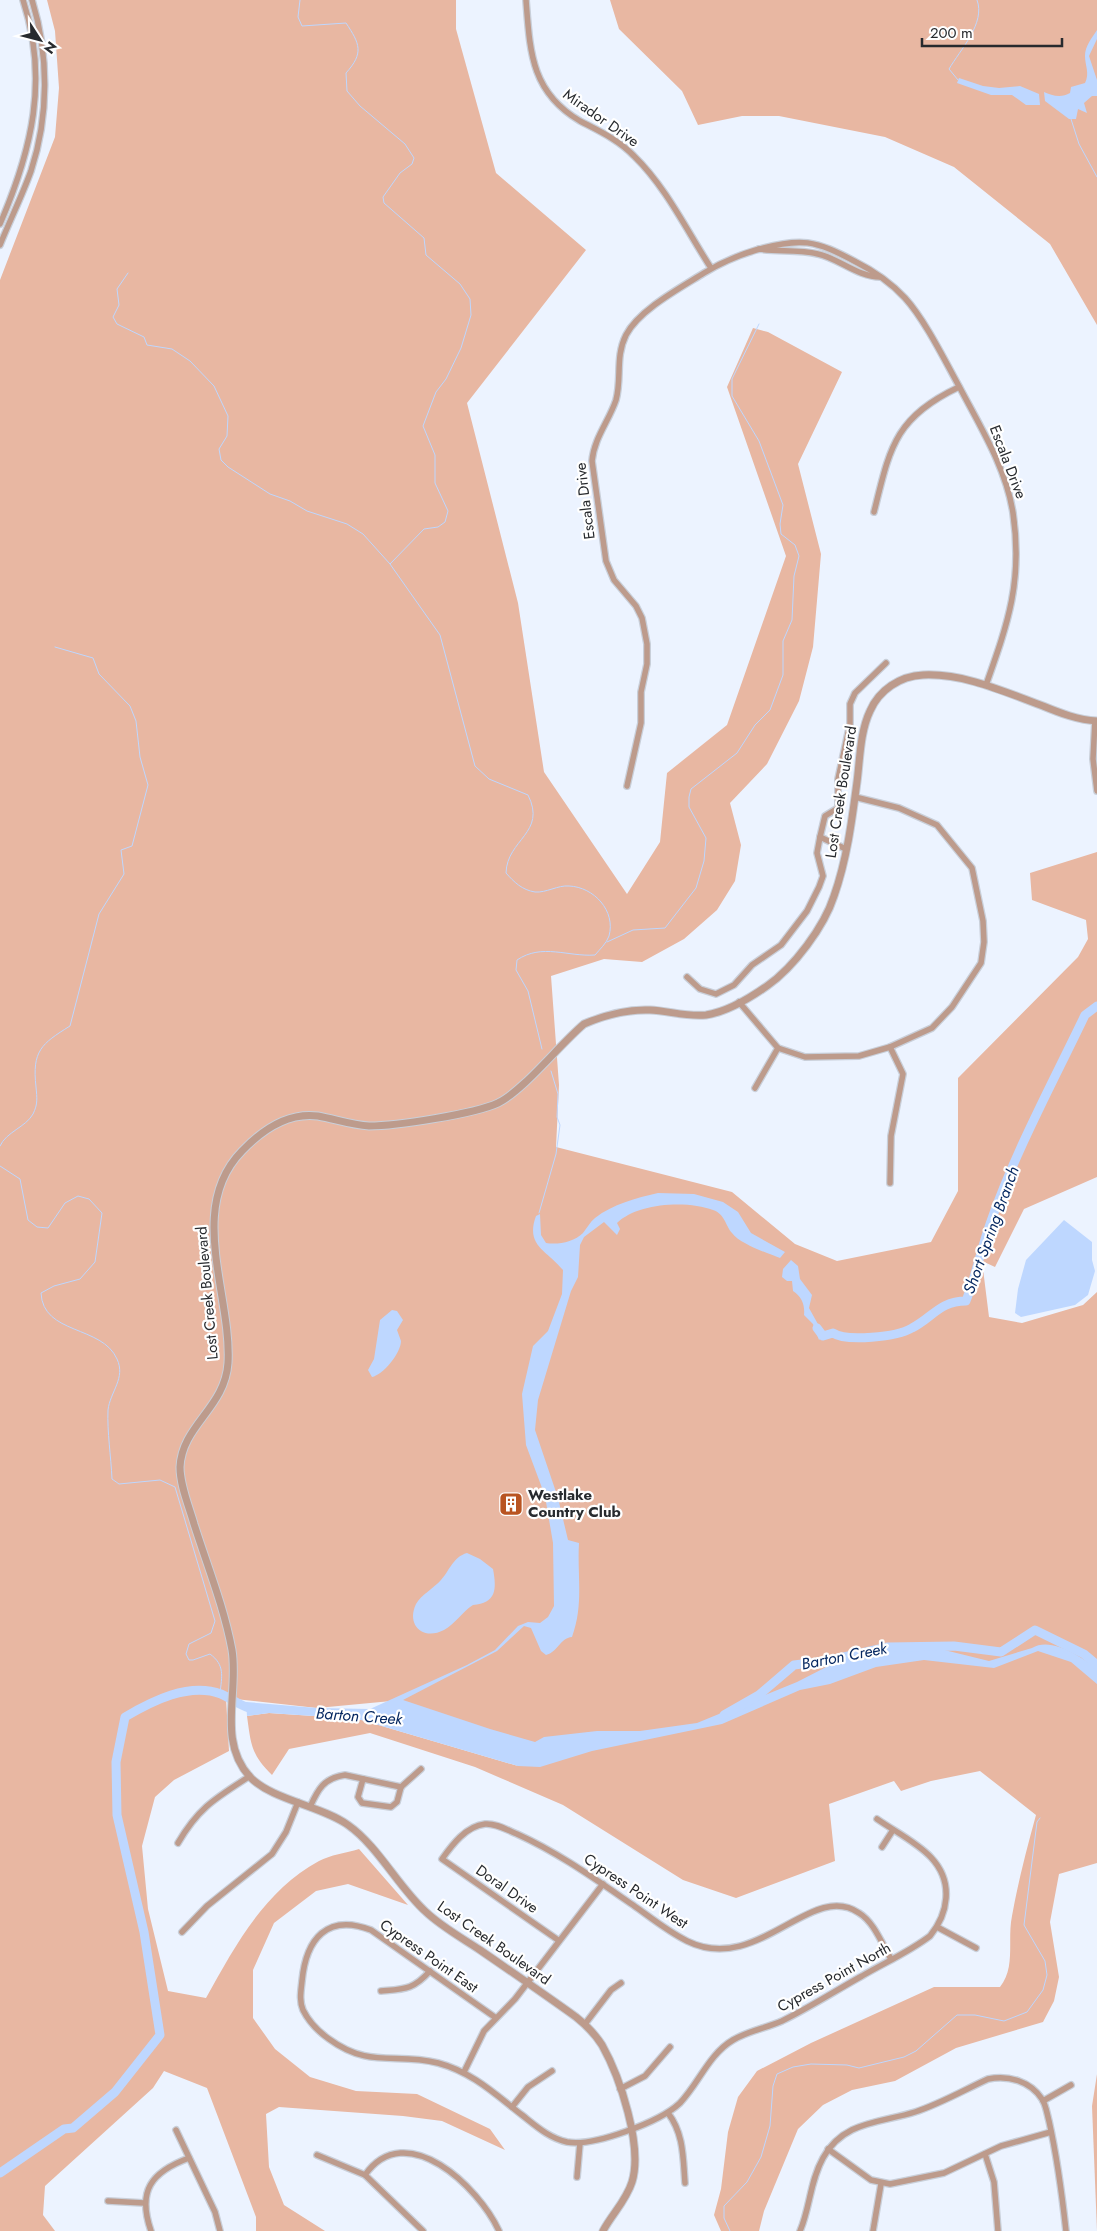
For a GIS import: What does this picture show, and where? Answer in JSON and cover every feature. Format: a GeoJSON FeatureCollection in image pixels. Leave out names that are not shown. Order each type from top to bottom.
{"type":"FeatureCollection","features":[{"type":"Feature","properties":{"kind":"street"},"geometry":{"type":"LineString","coordinates":[[1,222],[28,150],[36,102],[32,39],[23,0]]}},
{"type":"Feature","properties":{"kind":"street"},"geometry":{"type":"LineString","coordinates":[[0,245],[36,153],[44,102],[43,50],[32,0]]}},
{"type":"Feature","properties":{"kind":"street","name":"Mirador Drive"},"geometry":{"type":"LineString","coordinates":[[526,0],[533,64],[548,94],[568,113],[619,142],[636,158],[650,173],[711,268]]}},
{"type":"Feature","properties":{"kind":"street"},"geometry":{"type":"LineString","coordinates":[[36,94],[44,94]]}},
{"type":"Feature","properties":{"kind":"street"},"geometry":{"type":"LineString","coordinates":[[36,102],[44,102]]}},
{"type":"Feature","properties":{"kind":"street"},"geometry":{"type":"LineString","coordinates":[[1,222],[10,220]]}},
{"type":"Feature","properties":{"kind":"street"},"geometry":{"type":"LineString","coordinates":[[1,222],[7,229]]}},
{"type":"Feature","properties":{"kind":"street","name":"Escala Drive"},"geometry":{"type":"LineString","coordinates":[[627,786],[641,723],[641,692],[647,664],[647,644],[642,618],[636,606],[614,580],[606,561],[592,455],[597,438],[615,402],[619,382],[618,358],[628,331],[653,308],[711,268],[731,256],[768,245],[796,240],[813,243],[850,258],[875,272],[905,298],[959,387],[991,446],[1013,515],[1016,557],[1013,602],[986,685]]}},
{"type":"Feature","properties":{"kind":"street","name":"Escala Drive"},"geometry":{"type":"LineString","coordinates":[[758,249],[797,250],[817,253],[865,274],[880,277]]}},
{"type":"Feature","properties":{"kind":"street"},"geometry":{"type":"LineString","coordinates":[[874,512],[887,459],[898,434],[926,406],[959,387]]}},
{"type":"Feature","properties":{"kind":"street"},"geometry":{"type":"LineString","coordinates":[[687,977],[700,989],[707,992],[716,994],[722,992],[734,985],[760,959],[781,945],[801,919],[820,888],[823,876],[817,854],[825,816],[838,808],[838,779],[850,724],[850,704],[852,698],[873,674],[886,663]]}},
{"type":"Feature","properties":{"kind":"street","name":"Lost Creek Boulevard"},"geometry":{"type":"LineString","coordinates":[[603,2231],[627,2195],[632,2181],[636,2158],[632,2129],[620,2089],[601,2044],[585,2024],[425,1911],[348,1825],[260,1784],[250,1776],[241,1762],[231,1731],[232,1650],[185,1495],[180,1464],[188,1438],[214,1403],[226,1375],[227,1346],[216,1258],[215,1217],[221,1185],[232,1162],[270,1128],[292,1118],[312,1116],[355,1124],[384,1125],[460,1113],[500,1102],[519,1087],[584,1024],[599,1018],[629,1011],[649,1010],[696,1016],[709,1014],[739,1002],[770,984],[814,936],[834,897],[846,849],[866,723],[870,712],[883,693],[892,685],[912,676],[943,676],[986,685],[1062,713],[1096,721]]}},
{"type":"Feature","properties":{"kind":"street"},"geometry":{"type":"LineString","coordinates":[[1096,721],[1093,758],[1097,791]]}},
{"type":"Feature","properties":{"kind":"street"},"geometry":{"type":"LineString","coordinates":[[739,1002],[778,1048],[805,1057],[860,1056],[890,1047],[932,1028],[952,1007],[981,963],[984,942],[983,921],[972,868],[937,825],[899,808],[855,797]]}},
{"type":"Feature","properties":{"kind":"street"},"geometry":{"type":"LineString","coordinates":[[820,837],[846,849]]}},
{"type":"Feature","properties":{"kind":"street"},"geometry":{"type":"LineString","coordinates":[[890,1047],[903,1074],[891,1136],[890,1184]]}},
{"type":"Feature","properties":{"kind":"street"},"geometry":{"type":"LineString","coordinates":[[756,1088],[778,1048]]}},
{"type":"Feature","properties":{"kind":"street"},"geometry":{"type":"LineString","coordinates":[[363,1779],[358,1797],[362,1803],[391,1807],[397,1802],[401,1787],[421,1769]]}},
{"type":"Feature","properties":{"kind":"street"},"geometry":{"type":"LineString","coordinates":[[310,1807],[317,1790],[330,1778],[345,1775],[401,1787]]}},
{"type":"Feature","properties":{"kind":"street"},"geometry":{"type":"LineString","coordinates":[[178,1843],[189,1824],[210,1802],[250,1776]]}},
{"type":"Feature","properties":{"kind":"street"},"geometry":{"type":"LineString","coordinates":[[182,1932],[207,1906],[272,1854],[286,1832],[298,1802]]}},
{"type":"Feature","properties":{"kind":"street","name":"Cypress Point North"},"geometry":{"type":"LineString","coordinates":[[632,2129],[668,2113],[687,2093],[717,2053],[733,2040],[784,2020],[920,1943],[937,1927],[946,1899],[945,1879],[941,1868],[935,1859],[877,1819]]}},
{"type":"Feature","properties":{"kind":"street","name":"Cypress Point West"},"geometry":{"type":"LineString","coordinates":[[442,1859],[467,1831],[486,1824],[498,1826],[549,1850],[676,1935],[712,1950],[725,1950],[749,1945],[827,1906],[838,1905],[848,1907],[868,1920],[891,1959]]}},
{"type":"Feature","properties":{"kind":"street"},"geometry":{"type":"LineString","coordinates":[[882,1846],[893,1830]]}},
{"type":"Feature","properties":{"kind":"street","name":"Doral Drive"},"geometry":{"type":"LineString","coordinates":[[442,1859],[558,1940]]}},
{"type":"Feature","properties":{"kind":"street"},"geometry":{"type":"LineString","coordinates":[[464,2072],[484,2031],[528,1983],[558,1940],[602,1884]]}},
{"type":"Feature","properties":{"kind":"street","name":"Cypress Point East"},"geometry":{"type":"LineString","coordinates":[[496,2018],[371,1930],[358,1925],[335,1926],[323,1932],[306,1954],[300,1998],[302,2008],[317,2029],[352,2054],[377,2059],[437,2062],[464,2072],[479,2081],[547,2135],[567,2142],[580,2143],[632,2129]]}},
{"type":"Feature","properties":{"kind":"street"},"geometry":{"type":"LineString","coordinates":[[937,1927],[976,1948]]}},
{"type":"Feature","properties":{"kind":"street"},"geometry":{"type":"LineString","coordinates":[[380,1991],[407,1989],[415,1986],[430,1971]]}},
{"type":"Feature","properties":{"kind":"street"},"geometry":{"type":"LineString","coordinates":[[585,2024],[611,1990],[621,1983]]}},
{"type":"Feature","properties":{"kind":"street"},"geometry":{"type":"LineString","coordinates":[[620,2089],[645,2076],[670,2047]]}},
{"type":"Feature","properties":{"kind":"street"},"geometry":{"type":"LineString","coordinates":[[512,2107],[528,2087],[552,2071]]}},
{"type":"Feature","properties":{"kind":"street"},"geometry":{"type":"LineString","coordinates":[[800,2231],[815,2177],[828,2149],[855,2127],[915,2112],[988,2079],[1010,2078],[1032,2088],[1044,2101],[1051,2132],[1066,2231]]}},
{"type":"Feature","properties":{"kind":"street"},"geometry":{"type":"LineString","coordinates":[[1044,2101],[1071,2085]]}},
{"type":"Feature","properties":{"kind":"street"},"geometry":{"type":"LineString","coordinates":[[668,2113],[678,2127],[685,2183]]}},
{"type":"Feature","properties":{"kind":"street"},"geometry":{"type":"LineString","coordinates":[[176,2130],[215,2212],[220,2231]]}},
{"type":"Feature","properties":{"kind":"street"},"geometry":{"type":"LineString","coordinates":[[828,2149],[871,2180],[882,2184],[934,2176],[1015,2140],[1051,2132]]}},
{"type":"Feature","properties":{"kind":"street"},"geometry":{"type":"LineString","coordinates":[[577,2177],[580,2143]]}},
{"type":"Feature","properties":{"kind":"street"},"geometry":{"type":"LineString","coordinates":[[365,2175],[373,2164],[386,2156],[408,2153],[420,2155],[462,2181],[489,2213],[499,2231]]}},
{"type":"Feature","properties":{"kind":"street"},"geometry":{"type":"LineString","coordinates":[[985,2154],[994,2182],[998,2231]]}},
{"type":"Feature","properties":{"kind":"street"},"geometry":{"type":"LineString","coordinates":[[317,2155],[365,2175],[410,2216],[422,2231]]}},
{"type":"Feature","properties":{"kind":"street"},"geometry":{"type":"LineString","coordinates":[[151,2231],[144,2203],[153,2179],[162,2172],[189,2158]]}},
{"type":"Feature","properties":{"kind":"street"},"geometry":{"type":"LineString","coordinates":[[873,2231],[882,2184]]}},
{"type":"Feature","properties":{"kind":"street"},"geometry":{"type":"LineString","coordinates":[[108,2201],[144,2203]]}},
{"type":"Feature","properties":{"kind":"shaded area"},"geometry":{"type":"Polygon","coordinates":[[[47,0],[456,0],[456,29],[496,173],[586,250],[467,403],[518,603],[544,772],[627,894],[660,842],[667,773],[727,725],[786,556],[727,387],[753,328],[768,332],[842,372],[798,464],[821,554],[813,647],[799,701],[767,764],[730,803],[741,845],[735,881],[717,910],[684,939],[642,962],[604,959],[551,976],[559,1085],[556,1147],[732,1192],[795,1244],[837,1261],[931,1242],[958,1191],[958,1078],[1078,957],[1088,939],[1086,920],[1032,900],[1030,873],[1097,852],[1097,1177],[1024,1209],[995,1267],[982,1261],[989,1317],[1022,1323],[1083,1305],[1097,1292],[1097,1863],[1059,1874],[1050,1922],[1059,1977],[1054,2001],[1043,2022],[956,2048],[895,2081],[852,2090],[823,2105],[798,2129],[764,2211],[759,2231],[721,2231],[714,2215],[721,2189],[728,2132],[738,2097],[757,2071],[811,2043],[934,1987],[1000,1987],[1005,1979],[1010,1962],[1012,1916],[1036,1815],[980,1771],[931,1781],[901,1791],[894,1781],[829,1804],[835,1861],[736,1898],[683,1880],[563,1805],[475,1767],[370,1733],[289,1749],[272,1775],[260,1761],[253,1748],[247,1716],[269,1713],[358,1719],[518,1766],[402,1700],[317,1708],[226,1698],[229,1751],[174,1780],[155,1797],[142,1846],[148,1909],[168,1991],[206,1998],[228,1959],[253,1921],[282,1888],[300,1873],[319,1861],[359,1849],[408,1905],[348,1884],[316,1891],[274,1923],[253,1970],[253,2018],[275,2049],[310,2077],[356,2091],[417,2094],[490,2129],[505,2150],[442,2121],[403,2116],[279,2107],[266,2114],[269,2167],[284,2205],[325,2231],[256,2231],[256,2217],[207,2088],[164,2071],[153,2088],[45,2186],[43,2215],[55,2231],[0,2231],[0,280],[55,137],[59,88],[55,31],[47,0]]]}},
{"type":"Feature","properties":{"kind":"shaded area"},"geometry":{"type":"Polygon","coordinates":[[[610,0],[1097,0],[1097,325],[1050,244],[954,167],[885,137],[779,116],[742,116],[698,125],[682,91],[619,29],[610,0]]]}},
{"type":"Feature","properties":{"kind":"shaded area"},"geometry":{"type":"Polygon","coordinates":[[[1097,2074],[1097,2231],[1092,2106],[1097,2074]]]}},
{"type":"Feature","properties":{"kind":"water"},"geometry":{"type":"Polygon","coordinates":[[[1097,30],[1097,39],[1089,56],[1097,80],[1097,96],[1092,96],[1084,103],[1087,113],[1078,109],[1076,119],[1069,119],[1045,101],[1044,92],[1064,96],[1070,93],[1071,87],[1085,83],[1087,73],[1085,52],[1097,30]]]}},
{"type":"Feature","properties":{"kind":"water"},"geometry":{"type":"Polygon","coordinates":[[[959,78],[983,86],[999,88],[1020,86],[1039,94],[1040,105],[1026,105],[1012,95],[991,95],[957,83],[959,78]]]}},
{"type":"Feature","properties":{"kind":"water"},"geometry":{"type":"Polygon","coordinates":[[[658,1193],[694,1194],[723,1202],[738,1212],[751,1233],[785,1252],[780,1258],[761,1251],[736,1237],[717,1212],[690,1205],[676,1204],[649,1207],[626,1216],[617,1223],[620,1229],[617,1235],[604,1222],[584,1237],[580,1245],[578,1277],[571,1291],[538,1400],[535,1430],[558,1498],[568,1540],[579,1543],[579,1601],[576,1625],[572,1637],[565,1640],[546,1655],[541,1651],[531,1628],[524,1626],[497,1651],[403,1700],[535,1742],[544,1737],[597,1731],[640,1731],[697,1723],[797,1682],[840,1660],[884,1647],[932,1647],[989,1661],[1040,1645],[1057,1646],[1075,1654],[1097,1669],[1097,1684],[1071,1662],[1038,1651],[994,1668],[924,1660],[876,1667],[830,1684],[800,1690],[722,1724],[592,1751],[540,1767],[518,1766],[358,1719],[269,1713],[247,1716],[246,1702],[317,1708],[370,1709],[467,1665],[495,1650],[518,1626],[528,1622],[540,1623],[548,1617],[554,1606],[553,1543],[545,1496],[526,1445],[522,1394],[533,1346],[548,1331],[562,1294],[563,1270],[539,1247],[533,1234],[533,1226],[536,1216],[540,1214],[541,1235],[546,1243],[566,1242],[575,1239],[583,1233],[593,1220],[609,1209],[633,1199],[658,1193]]]}},
{"type":"Feature","properties":{"kind":"water"},"geometry":{"type":"Polygon","coordinates":[[[1064,1220],[1092,1242],[1092,1260],[1095,1271],[1088,1295],[1075,1305],[1021,1317],[1015,1313],[1018,1289],[1026,1260],[1064,1220]]]}},
{"type":"Feature","properties":{"kind":"water"},"geometry":{"type":"Polygon","coordinates":[[[791,1260],[798,1266],[800,1279],[812,1295],[809,1308],[824,1335],[819,1340],[813,1324],[804,1315],[802,1301],[793,1291],[792,1281],[787,1281],[782,1277],[783,1269],[791,1260]]]}},
{"type":"Feature","properties":{"kind":"water"},"geometry":{"type":"Polygon","coordinates":[[[392,1310],[397,1311],[403,1320],[397,1330],[401,1341],[400,1346],[395,1357],[386,1368],[372,1377],[368,1370],[374,1359],[380,1320],[392,1310]]]}},
{"type":"Feature","properties":{"kind":"water"},"geometry":{"type":"Polygon","coordinates":[[[467,1553],[480,1559],[493,1569],[495,1583],[493,1594],[481,1604],[473,1605],[444,1630],[429,1634],[418,1629],[413,1618],[416,1604],[441,1580],[458,1558],[467,1553]]]}},
{"type":"Feature","properties":{"kind":"waterway"},"geometry":{"type":"LineString","coordinates":[[300,0],[298,17],[302,26],[346,23],[351,30],[357,43],[358,54],[356,60],[346,73],[347,91],[360,106],[405,144],[414,158],[412,164],[400,173],[383,197],[384,203],[424,238],[426,255],[460,284],[470,299],[471,315],[461,348],[446,379],[436,392],[423,426],[435,455],[435,483],[448,511],[445,522],[438,527],[424,529],[390,564],[440,635],[475,766],[489,779],[528,795],[533,808],[533,818],[530,827],[508,861],[506,873],[522,887],[535,892],[565,886],[578,887],[587,891],[601,902],[609,918],[609,936],[605,944],[595,955],[546,951],[526,955],[517,960],[516,970],[528,991],[542,1049]]}},
{"type":"Feature","properties":{"kind":"waterway"},"geometry":{"type":"LineString","coordinates":[[958,80],[949,69],[975,27],[979,9],[977,0]]}},
{"type":"Feature","properties":{"kind":"waterway"},"geometry":{"type":"LineString","coordinates":[[1071,119],[1079,144],[1097,177]]}},
{"type":"Feature","properties":{"kind":"waterway"},"geometry":{"type":"LineString","coordinates":[[128,273],[117,289],[119,305],[113,317],[117,324],[144,337],[147,345],[172,349],[190,361],[214,386],[228,416],[227,436],[219,449],[221,460],[228,467],[270,494],[290,501],[307,511],[347,524],[363,534],[390,564]]}},
{"type":"Feature","properties":{"kind":"waterway"},"geometry":{"type":"LineString","coordinates":[[607,942],[633,930],[665,928],[696,888],[704,861],[706,838],[689,807],[691,789],[737,753],[755,725],[770,710],[783,675],[783,641],[792,620],[794,576],[799,556],[795,545],[781,534],[780,524],[783,505],[759,441],[732,396],[732,379],[759,324]]}},
{"type":"Feature","properties":{"kind":"waterway"},"geometry":{"type":"LineString","coordinates":[[0,1146],[7,1137],[30,1119],[35,1110],[37,1101],[35,1075],[37,1057],[41,1050],[52,1038],[70,1026],[99,914],[124,874],[121,850],[132,846],[148,785],[140,757],[136,721],[130,706],[99,674],[93,658],[55,647]]}},
{"type":"Feature","properties":{"kind":"waterway","name":"Short Spring Branch"},"geometry":{"type":"LineString","coordinates":[[817,1328],[823,1336],[833,1333],[840,1336],[860,1338],[884,1336],[905,1331],[919,1324],[943,1307],[966,1301],[990,1224],[1022,1144],[1085,1015],[1097,1006]]}},
{"type":"Feature","properties":{"kind":"waterway"},"geometry":{"type":"LineString","coordinates":[[539,1213],[556,1154],[560,1125],[557,1117],[558,1094],[551,1071]]}},
{"type":"Feature","properties":{"kind":"waterway"},"geometry":{"type":"LineString","coordinates":[[0,1166],[20,1179],[28,1220],[37,1227],[48,1228],[65,1203],[78,1196],[89,1199],[102,1213],[95,1262],[80,1279],[54,1286],[41,1293],[44,1306],[52,1316],[62,1323],[99,1340],[110,1348],[117,1359],[120,1372],[119,1379],[108,1410],[112,1479],[119,1484],[160,1480],[175,1487],[215,1621],[211,1633],[189,1644],[186,1654],[189,1660],[210,1654],[215,1658],[221,1671],[220,1693]]}},
{"type":"Feature","properties":{"kind":"waterway","name":"Barton Creek"},"geometry":{"type":"LineString","coordinates":[[724,1715],[759,1695],[794,1665],[826,1661],[888,1647],[954,1646],[1001,1652],[1035,1630],[1084,1654],[1097,1665]]}},
{"type":"Feature","properties":{"kind":"waterway","name":"Barton Creek"},"geometry":{"type":"LineString","coordinates":[[0,2173],[64,2129],[73,2128],[115,2092],[160,2035],[144,1932],[117,1815],[116,1762],[125,1717],[171,1695],[196,1690],[221,1694],[243,1706],[257,1710]]}},
{"type":"Feature","properties":{"kind":"waterway"},"geometry":{"type":"LineString","coordinates":[[730,2231],[724,2218],[724,2206],[747,2182],[761,2157],[770,2126],[773,2086],[777,2074],[793,2067],[811,2064],[847,2065],[859,2068],[904,2057],[916,2051],[957,2015],[975,2015],[1004,2021],[1027,2012],[1043,1990],[1047,1975],[1045,1961],[1024,1925],[1037,1822],[1040,1818]]}},
{"type":"Feature","properties":{"kind":"place","name":"Westlake Country Club"},"geometry":{"type":"Point","coordinates":[511,1504]}}]}
